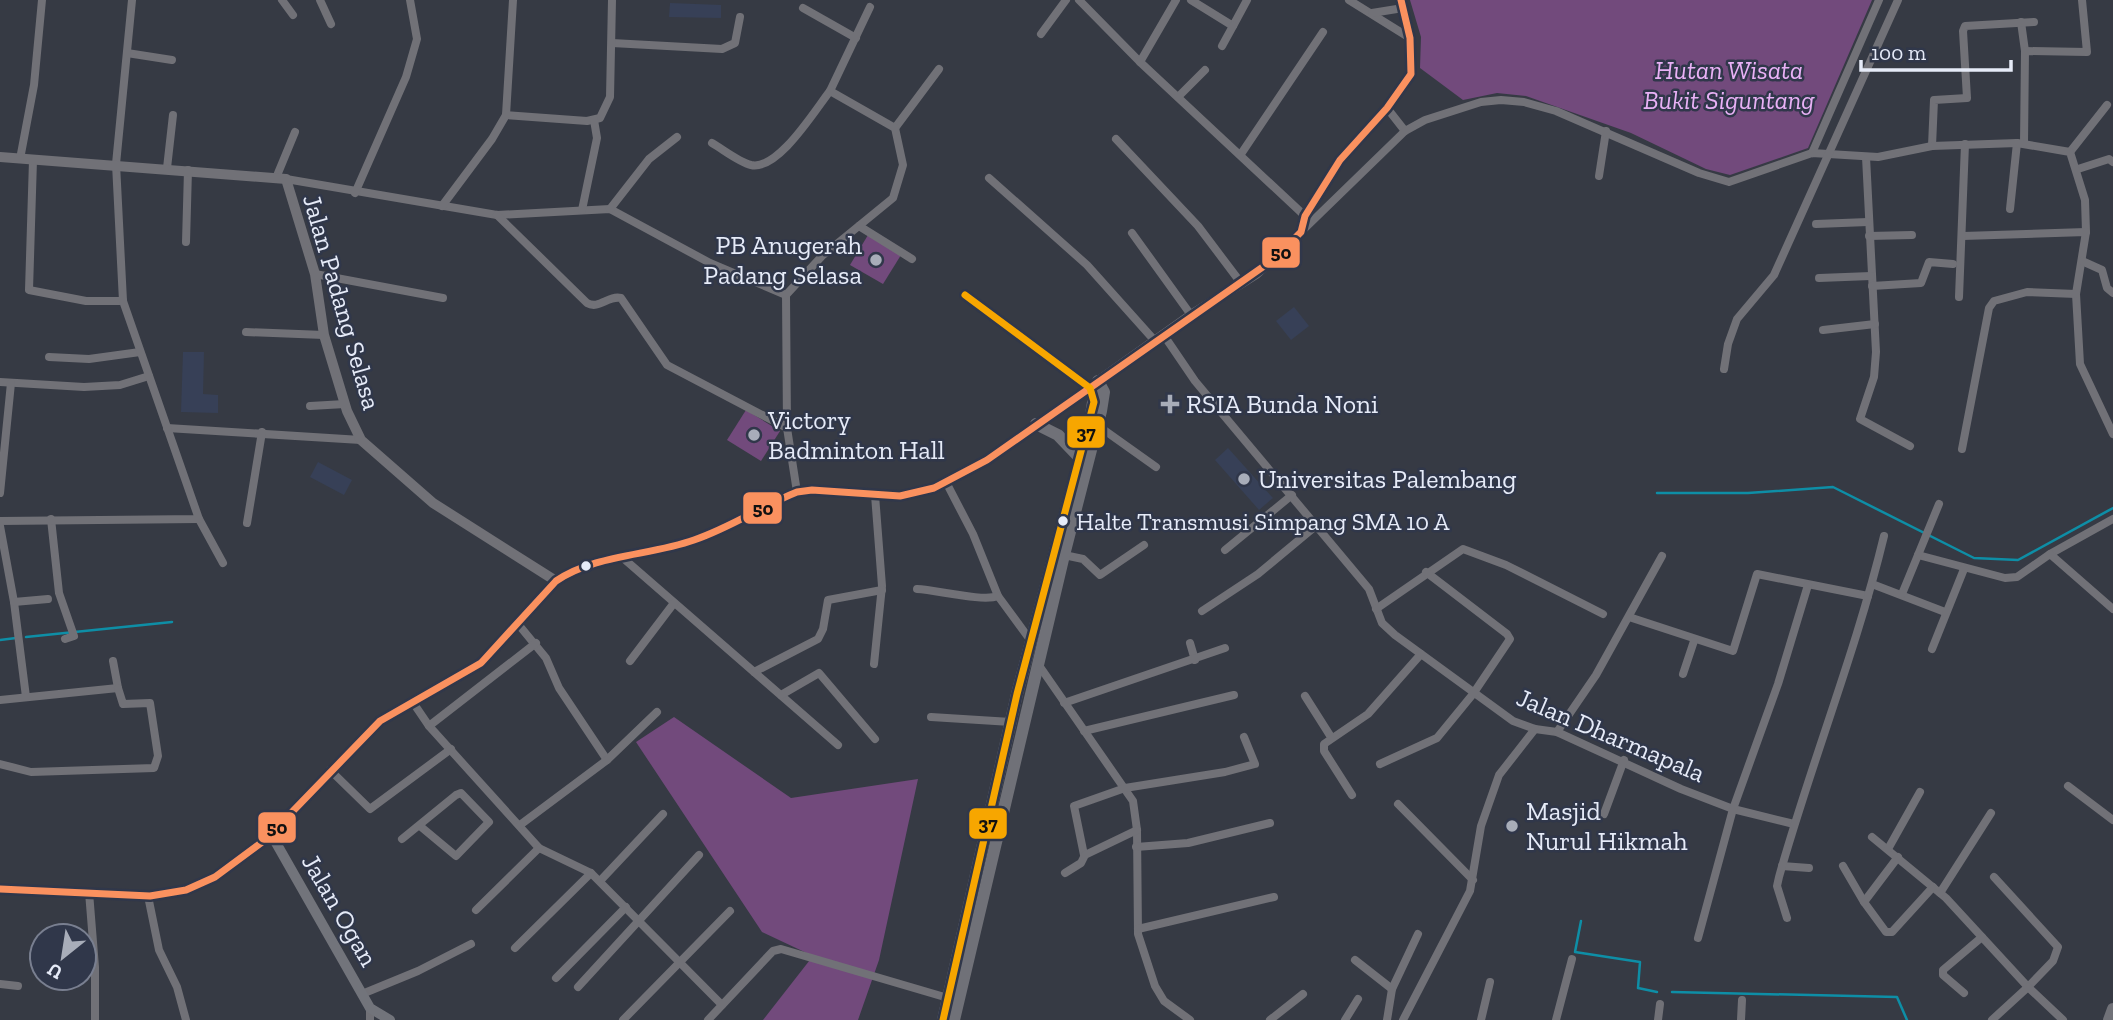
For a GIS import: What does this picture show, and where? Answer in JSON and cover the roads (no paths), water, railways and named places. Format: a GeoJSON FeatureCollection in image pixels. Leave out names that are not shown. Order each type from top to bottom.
{"type":"FeatureCollection","features":[{"type":"Feature","properties":{"kind":"highway"},"geometry":{"type":"LineString","coordinates":[[954,1020],[1097,425],[1104,392],[1094,385]]}},
{"type":"Feature","properties":{"kind":"highway"},"geometry":{"type":"LineString","coordinates":[[943,1020],[1011,722],[1093,407],[1094,385]]}},
{"type":"Feature","properties":{"kind":"highway"},"geometry":{"type":"LineString","coordinates":[[1036,424],[1058,435],[1080,458]]}},
{"type":"Feature","properties":{"kind":"highway"},"geometry":{"type":"LineString","coordinates":[[2109,1020],[2113,1009]]}},
{"type":"Feature","properties":{"kind":"main road"},"geometry":{"type":"LineString","coordinates":[[0,890],[148,895],[186,890],[215,877],[271,834],[380,721],[481,663],[556,581],[588,564],[624,558],[698,539],[797,492],[823,490],[900,496],[934,488],[987,460],[1094,385]]}},
{"type":"Feature","properties":{"kind":"main road","name":"Jalan Ogan"},"geometry":{"type":"LineString","coordinates":[[271,834],[370,1008],[390,1020]]}},
{"type":"Feature","properties":{"kind":"street"},"geometry":{"type":"LineString","coordinates":[[20,159],[34,85],[42,0]]}},
{"type":"Feature","properties":{"kind":"street"},"geometry":{"type":"LineString","coordinates":[[132,0],[117,164],[123,300],[199,519],[223,563]]}},
{"type":"Feature","properties":{"kind":"street"},"geometry":{"type":"LineString","coordinates":[[282,0],[293,15]]}},
{"type":"Feature","properties":{"kind":"street"},"geometry":{"type":"LineString","coordinates":[[320,0],[331,24]]}},
{"type":"Feature","properties":{"kind":"street"},"geometry":{"type":"LineString","coordinates":[[355,193],[406,77],[417,38],[410,0]]}},
{"type":"Feature","properties":{"kind":"street"},"geometry":{"type":"LineString","coordinates":[[442,206],[492,139],[506,115],[513,0]]}},
{"type":"Feature","properties":{"kind":"street"},"geometry":{"type":"LineString","coordinates":[[506,115],[594,120],[605,112],[610,97],[612,0]]}},
{"type":"Feature","properties":{"kind":"street"},"geometry":{"type":"LineString","coordinates":[[1041,34],[1066,0]]}},
{"type":"Feature","properties":{"kind":"street"},"geometry":{"type":"LineString","coordinates":[[1079,0],[1140,62],[1305,216]]}},
{"type":"Feature","properties":{"kind":"street"},"geometry":{"type":"LineString","coordinates":[[1140,62],[1176,0]]}},
{"type":"Feature","properties":{"kind":"street"},"geometry":{"type":"LineString","coordinates":[[1191,0],[1233,26]]}},
{"type":"Feature","properties":{"kind":"street"},"geometry":{"type":"LineString","coordinates":[[1222,46],[1247,0]]}},
{"type":"Feature","properties":{"kind":"street"},"geometry":{"type":"LineString","coordinates":[[1349,0],[1410,38]]}},
{"type":"Feature","properties":{"kind":"street"},"geometry":{"type":"LineString","coordinates":[[1812,153],[1847,79],[1879,0]]}},
{"type":"Feature","properties":{"kind":"street"},"geometry":{"type":"LineString","coordinates":[[1724,369],[1728,344],[1737,319],[1774,275],[1898,0]]}},
{"type":"Feature","properties":{"kind":"street"},"geometry":{"type":"LineString","coordinates":[[2025,51],[2087,51],[2082,0]]}},
{"type":"Feature","properties":{"kind":"street"},"geometry":{"type":"LineString","coordinates":[[1301,232],[1305,216],[1340,160],[1387,108],[1410,74],[1410,38],[1402,4],[1372,13]]}},
{"type":"Feature","properties":{"kind":"street"},"geometry":{"type":"LineString","coordinates":[[712,144],[752,165],[764,164],[782,153],[830,91],[870,6]]}},
{"type":"Feature","properties":{"kind":"street"},"geometry":{"type":"LineString","coordinates":[[803,8],[856,38]]}},
{"type":"Feature","properties":{"kind":"street"},"geometry":{"type":"LineString","coordinates":[[612,43],[722,49],[735,43],[740,16]]}},
{"type":"Feature","properties":{"kind":"street"},"geometry":{"type":"LineString","coordinates":[[2010,209],[2025,51],[2021,22]]}},
{"type":"Feature","properties":{"kind":"street"},"geometry":{"type":"LineString","coordinates":[[1932,146],[1933,102],[1939,99],[1963,101],[1968,98],[1963,31],[1965,26],[2035,22]]}},
{"type":"Feature","properties":{"kind":"street"},"geometry":{"type":"LineString","coordinates":[[1241,154],[1323,32]]}},
{"type":"Feature","properties":{"kind":"street"},"geometry":{"type":"LineString","coordinates":[[127,53],[172,60]]}},
{"type":"Feature","properties":{"kind":"street"},"geometry":{"type":"LineString","coordinates":[[895,128],[939,69]]}},
{"type":"Feature","properties":{"kind":"street"},"geometry":{"type":"LineString","coordinates":[[1178,97],[1205,69]]}},
{"type":"Feature","properties":{"kind":"street"},"geometry":{"type":"LineString","coordinates":[[797,492],[787,428],[786,295],[822,256],[893,198],[903,165],[895,128],[830,91]]}},
{"type":"Feature","properties":{"kind":"street"},"geometry":{"type":"LineString","coordinates":[[965,295],[1094,385],[1274,259],[1405,131],[1457,108],[1501,100],[1556,111],[1699,173],[1729,182],[1812,153],[1887,156],[1932,146],[1965,144],[2016,144],[2070,152]]}},
{"type":"Feature","properties":{"kind":"street"},"geometry":{"type":"LineString","coordinates":[[2070,152],[2107,105]]}},
{"type":"Feature","properties":{"kind":"street"},"geometry":{"type":"LineString","coordinates":[[1387,108],[1405,131]]}},
{"type":"Feature","properties":{"kind":"street"},"geometry":{"type":"LineString","coordinates":[[167,168],[173,115]]}},
{"type":"Feature","properties":{"kind":"street"},"geometry":{"type":"LineString","coordinates":[[582,210],[597,138],[594,120]]}},
{"type":"Feature","properties":{"kind":"street"},"geometry":{"type":"LineString","coordinates":[[1599,176],[1606,131]]}},
{"type":"Feature","properties":{"kind":"street"},"geometry":{"type":"LineString","coordinates":[[295,132],[281,178],[355,193],[497,215],[610,209],[710,262],[786,295]]}},
{"type":"Feature","properties":{"kind":"street"},"geometry":{"type":"LineString","coordinates":[[610,209],[649,159],[677,137]]}},
{"type":"Feature","properties":{"kind":"street"},"geometry":{"type":"LineString","coordinates":[[1116,139],[1198,226],[1241,283]]}},
{"type":"Feature","properties":{"kind":"street"},"geometry":{"type":"LineString","coordinates":[[1959,297],[1965,144]]}},
{"type":"Feature","properties":{"kind":"street"},"geometry":{"type":"LineString","coordinates":[[2070,152],[2078,169],[2085,200],[2086,232],[2076,294],[2080,364],[2113,434]]}},
{"type":"Feature","properties":{"kind":"street","name":"Jalan Padang Selasa"},"geometry":{"type":"LineString","coordinates":[[0,157],[281,178],[306,255],[315,274],[324,335],[345,404],[361,440],[433,503],[556,581]]}},
{"type":"Feature","properties":{"kind":"street"},"geometry":{"type":"LineString","coordinates":[[1866,157],[1868,236],[1875,324],[1874,377],[1860,419],[1910,446]]}},
{"type":"Feature","properties":{"kind":"street"},"geometry":{"type":"LineString","coordinates":[[2078,169],[2109,159],[2113,162]]}},
{"type":"Feature","properties":{"kind":"street"},"geometry":{"type":"LineString","coordinates":[[33,160],[29,290],[86,301],[123,300]]}},
{"type":"Feature","properties":{"kind":"street"},"geometry":{"type":"LineString","coordinates":[[186,242],[188,170]]}},
{"type":"Feature","properties":{"kind":"street","name":"Jalan Dharmapala"},"geometry":{"type":"LineString","coordinates":[[989,178],[1087,265],[1159,338],[1369,589],[1382,623],[1473,694],[1513,721],[1535,729],[1556,732],[1624,760],[1681,789],[1733,809],[1794,824]]}},
{"type":"Feature","properties":{"kind":"street"},"geometry":{"type":"LineString","coordinates":[[497,215],[587,303],[593,306],[616,297],[621,298],[667,365],[787,428]]}},
{"type":"Feature","properties":{"kind":"street"},"geometry":{"type":"LineString","coordinates":[[1816,224],[1868,222]]}},
{"type":"Feature","properties":{"kind":"street"},"geometry":{"type":"LineString","coordinates":[[859,226],[912,259]]}},
{"type":"Feature","properties":{"kind":"street"},"geometry":{"type":"LineString","coordinates":[[1963,236],[2086,232]]}},
{"type":"Feature","properties":{"kind":"street"},"geometry":{"type":"LineString","coordinates":[[1132,233],[1191,315]]}},
{"type":"Feature","properties":{"kind":"street"},"geometry":{"type":"LineString","coordinates":[[1868,236],[1912,235]]}},
{"type":"Feature","properties":{"kind":"street"},"geometry":{"type":"LineString","coordinates":[[2081,261],[2102,270],[2113,270]]}},
{"type":"Feature","properties":{"kind":"street"},"geometry":{"type":"LineString","coordinates":[[1872,286],[1921,283],[1929,262],[1953,264]]}},
{"type":"Feature","properties":{"kind":"street"},"geometry":{"type":"LineString","coordinates":[[2102,270],[2107,288],[2113,293]]}},
{"type":"Feature","properties":{"kind":"street"},"geometry":{"type":"LineString","coordinates":[[315,274],[443,298]]}},
{"type":"Feature","properties":{"kind":"street"},"geometry":{"type":"LineString","coordinates":[[1819,278],[1871,276]]}},
{"type":"Feature","properties":{"kind":"street"},"geometry":{"type":"LineString","coordinates":[[1962,449],[1989,309],[1994,301],[2027,292],[2076,294]]}},
{"type":"Feature","properties":{"kind":"street"},"geometry":{"type":"LineString","coordinates":[[1823,330],[1875,324]]}},
{"type":"Feature","properties":{"kind":"street"},"geometry":{"type":"LineString","coordinates":[[246,332],[324,335]]}},
{"type":"Feature","properties":{"kind":"street"},"geometry":{"type":"LineString","coordinates":[[49,357],[89,359],[140,352]]}},
{"type":"Feature","properties":{"kind":"street"},"geometry":{"type":"LineString","coordinates":[[0,382],[84,387],[120,384],[149,376]]}},
{"type":"Feature","properties":{"kind":"street"},"geometry":{"type":"LineString","coordinates":[[0,493],[11,383]]}},
{"type":"Feature","properties":{"kind":"street"},"geometry":{"type":"LineString","coordinates":[[310,406],[345,404]]}},
{"type":"Feature","properties":{"kind":"street"},"geometry":{"type":"LineString","coordinates":[[1097,425],[1156,467]]}},
{"type":"Feature","properties":{"kind":"street"},"geometry":{"type":"LineString","coordinates":[[167,428],[361,440]]}},
{"type":"Feature","properties":{"kind":"street"},"geometry":{"type":"LineString","coordinates":[[247,523],[262,432]]}},
{"type":"Feature","properties":{"kind":"street"},"geometry":{"type":"LineString","coordinates":[[946,482],[973,534],[998,596],[1031,641]]}},
{"type":"Feature","properties":{"kind":"street"},"geometry":{"type":"LineString","coordinates":[[874,664],[882,590],[882,553],[875,495]]}},
{"type":"Feature","properties":{"kind":"street"},"geometry":{"type":"LineString","coordinates":[[1224,550],[1292,495]]}},
{"type":"Feature","properties":{"kind":"street"},"geometry":{"type":"LineString","coordinates":[[1902,594],[1927,528],[1940,504]]}},
{"type":"Feature","properties":{"kind":"street"},"geometry":{"type":"LineString","coordinates":[[26,697],[15,602],[0,523],[51,519],[199,519]]}},
{"type":"Feature","properties":{"kind":"street"},"geometry":{"type":"LineString","coordinates":[[51,519],[59,593],[74,636],[65,639]]}},
{"type":"Feature","properties":{"kind":"street"},"geometry":{"type":"LineString","coordinates":[[1919,553],[1964,569],[2012,578],[2113,519]]}},
{"type":"Feature","properties":{"kind":"street"},"geometry":{"type":"LineString","coordinates":[[1202,611],[1258,574],[1317,525]]}},
{"type":"Feature","properties":{"kind":"street"},"geometry":{"type":"LineString","coordinates":[[1787,918],[1777,886],[1782,866],[1830,722],[1884,536]]}},
{"type":"Feature","properties":{"kind":"street"},"geometry":{"type":"LineString","coordinates":[[1064,555],[1083,559],[1100,575],[1144,545]]}},
{"type":"Feature","properties":{"kind":"street"},"geometry":{"type":"LineString","coordinates":[[1376,609],[1463,549],[1506,565],[1603,614]]}},
{"type":"Feature","properties":{"kind":"street"},"geometry":{"type":"LineString","coordinates":[[2050,554],[2113,609]]}},
{"type":"Feature","properties":{"kind":"street"},"geometry":{"type":"LineString","coordinates":[[1556,732],[1596,675],[1662,556]]}},
{"type":"Feature","properties":{"kind":"street"},"geometry":{"type":"LineString","coordinates":[[624,558],[838,745]]}},
{"type":"Feature","properties":{"kind":"street"},"geometry":{"type":"LineString","coordinates":[[1932,649],[1964,569]]}},
{"type":"Feature","properties":{"kind":"street"},"geometry":{"type":"LineString","coordinates":[[1380,764],[1437,738],[1473,694],[1507,644],[1509,636],[1426,572]]}},
{"type":"Feature","properties":{"kind":"street"},"geometry":{"type":"LineString","coordinates":[[1629,617],[1694,641],[1735,651],[1756,575],[1868,596]]}},
{"type":"Feature","properties":{"kind":"street"},"geometry":{"type":"LineString","coordinates":[[1698,938],[1733,809],[1778,684],[1808,584]]}},
{"type":"Feature","properties":{"kind":"street"},"geometry":{"type":"LineString","coordinates":[[1872,584],[1945,612]]}},
{"type":"Feature","properties":{"kind":"street"},"geometry":{"type":"LineString","coordinates":[[917,589],[952,592],[985,599],[998,596]]}},
{"type":"Feature","properties":{"kind":"street"},"geometry":{"type":"LineString","coordinates":[[754,672],[818,639],[823,629],[825,605],[828,600],[882,590]]}},
{"type":"Feature","properties":{"kind":"street"},"geometry":{"type":"LineString","coordinates":[[15,602],[47,599]]}},
{"type":"Feature","properties":{"kind":"street"},"geometry":{"type":"LineString","coordinates":[[631,661],[674,603]]}},
{"type":"Feature","properties":{"kind":"street"},"geometry":{"type":"LineString","coordinates":[[518,624],[547,658],[559,688],[607,760]]}},
{"type":"Feature","properties":{"kind":"street"},"geometry":{"type":"LineString","coordinates":[[1684,674],[1694,641]]}},
{"type":"Feature","properties":{"kind":"street"},"geometry":{"type":"LineString","coordinates":[[429,726],[536,643]]}},
{"type":"Feature","properties":{"kind":"street"},"geometry":{"type":"LineString","coordinates":[[1190,643],[1195,660]]}},
{"type":"Feature","properties":{"kind":"street"},"geometry":{"type":"LineString","coordinates":[[1064,703],[1225,649]]}},
{"type":"Feature","properties":{"kind":"street"},"geometry":{"type":"LineString","coordinates":[[1352,795],[1324,751],[1331,737],[1368,714],[1421,654]]}},
{"type":"Feature","properties":{"kind":"street"},"geometry":{"type":"LineString","coordinates":[[1028,655],[1038,665],[1133,801],[1138,830],[1138,929],[1155,986],[1164,1001],[1190,1020]]}},
{"type":"Feature","properties":{"kind":"street"},"geometry":{"type":"LineString","coordinates":[[0,764],[31,772],[155,768],[158,757],[150,703],[123,704],[113,660]]}},
{"type":"Feature","properties":{"kind":"street"},"geometry":{"type":"LineString","coordinates":[[781,695],[819,673],[875,739]]}},
{"type":"Feature","properties":{"kind":"street"},"geometry":{"type":"LineString","coordinates":[[0,700],[118,688]]}},
{"type":"Feature","properties":{"kind":"street"},"geometry":{"type":"LineString","coordinates":[[1084,731],[1234,695]]}},
{"type":"Feature","properties":{"kind":"street"},"geometry":{"type":"LineString","coordinates":[[1305,696],[1331,737]]}},
{"type":"Feature","properties":{"kind":"street"},"geometry":{"type":"LineString","coordinates":[[412,701],[429,726],[538,848],[591,873],[722,1005]]}},
{"type":"Feature","properties":{"kind":"street"},"geometry":{"type":"LineString","coordinates":[[520,825],[607,760],[657,712]]}},
{"type":"Feature","properties":{"kind":"street"},"geometry":{"type":"LineString","coordinates":[[931,716],[1011,722]]}},
{"type":"Feature","properties":{"kind":"street"},"geometry":{"type":"LineString","coordinates":[[1403,1020],[1455,923],[1473,880],[1486,806],[1499,775],[1535,729]]}},
{"type":"Feature","properties":{"kind":"street"},"geometry":{"type":"LineString","coordinates":[[1066,873],[1082,861],[1084,856],[1074,806],[1125,788],[1225,772],[1255,764],[1244,737]]}},
{"type":"Feature","properties":{"kind":"street"},"geometry":{"type":"LineString","coordinates":[[330,770],[370,808],[451,749]]}},
{"type":"Feature","properties":{"kind":"street"},"geometry":{"type":"LineString","coordinates":[[1604,814],[1624,760]]}},
{"type":"Feature","properties":{"kind":"street"},"geometry":{"type":"LineString","coordinates":[[2068,786],[2113,820]]}},
{"type":"Feature","properties":{"kind":"street"},"geometry":{"type":"LineString","coordinates":[[1888,849],[1920,792]]}},
{"type":"Feature","properties":{"kind":"street"},"geometry":{"type":"LineString","coordinates":[[402,839],[461,793],[488,819],[489,826],[456,856],[419,826]]}},
{"type":"Feature","properties":{"kind":"street"},"geometry":{"type":"LineString","coordinates":[[476,806],[489,794]]}},
{"type":"Feature","properties":{"kind":"street"},"geometry":{"type":"LineString","coordinates":[[1398,804],[1473,880]]}},
{"type":"Feature","properties":{"kind":"street"},"geometry":{"type":"LineString","coordinates":[[1843,866],[1864,902],[1889,934],[1936,890],[1991,813]]}},
{"type":"Feature","properties":{"kind":"street"},"geometry":{"type":"LineString","coordinates":[[600,881],[663,814]]}},
{"type":"Feature","properties":{"kind":"street"},"geometry":{"type":"LineString","coordinates":[[1136,847],[1188,843],[1270,822]]}},
{"type":"Feature","properties":{"kind":"street"},"geometry":{"type":"LineString","coordinates":[[1084,856],[1138,830]]}},
{"type":"Feature","properties":{"kind":"street"},"geometry":{"type":"LineString","coordinates":[[1872,837],[1936,890],[2063,1020]]}},
{"type":"Feature","properties":{"kind":"street"},"geometry":{"type":"LineString","coordinates":[[476,910],[538,848]]}},
{"type":"Feature","properties":{"kind":"street"},"geometry":{"type":"LineString","coordinates":[[578,987],[699,855]]}},
{"type":"Feature","properties":{"kind":"street"},"geometry":{"type":"LineString","coordinates":[[1864,902],[1898,858]]}},
{"type":"Feature","properties":{"kind":"street"},"geometry":{"type":"LineString","coordinates":[[1782,866],[1809,867]]}},
{"type":"Feature","properties":{"kind":"street"},"geometry":{"type":"LineString","coordinates":[[514,948],[591,873]]}},
{"type":"Feature","properties":{"kind":"street"},"geometry":{"type":"LineString","coordinates":[[1992,1020],[2053,961],[2058,947],[1994,877]]}},
{"type":"Feature","properties":{"kind":"street"},"geometry":{"type":"LineString","coordinates":[[89,892],[91,922]]}},
{"type":"Feature","properties":{"kind":"street"},"geometry":{"type":"LineString","coordinates":[[148,895],[159,950],[177,987],[186,1020]]}},
{"type":"Feature","properties":{"kind":"street"},"geometry":{"type":"LineString","coordinates":[[1138,929],[1274,897]]}},
{"type":"Feature","properties":{"kind":"street"},"geometry":{"type":"LineString","coordinates":[[556,978],[625,907]]}},
{"type":"Feature","properties":{"kind":"street"},"geometry":{"type":"LineString","coordinates":[[623,1020],[730,911]]}},
{"type":"Feature","properties":{"kind":"street"},"geometry":{"type":"LineString","coordinates":[[1387,1020],[1392,989],[1418,934]]}},
{"type":"Feature","properties":{"kind":"street"},"geometry":{"type":"LineString","coordinates":[[1964,993],[1943,975],[1943,970],[1982,937]]}},
{"type":"Feature","properties":{"kind":"street"},"geometry":{"type":"LineString","coordinates":[[362,993],[418,971],[471,944]]}},
{"type":"Feature","properties":{"kind":"street"},"geometry":{"type":"LineString","coordinates":[[708,1020],[773,951],[781,949],[848,971],[948,998]]}},
{"type":"Feature","properties":{"kind":"street"},"geometry":{"type":"LineString","coordinates":[[1556,1020],[1572,959]]}},
{"type":"Feature","properties":{"kind":"street"},"geometry":{"type":"LineString","coordinates":[[1355,960],[1392,989]]}},
{"type":"Feature","properties":{"kind":"street"},"geometry":{"type":"LineString","coordinates":[[1481,1020],[1490,982]]}},
{"type":"Feature","properties":{"kind":"street"},"geometry":{"type":"LineString","coordinates":[[0,984],[18,986]]}},
{"type":"Feature","properties":{"kind":"street"},"geometry":{"type":"LineString","coordinates":[[95,992],[95,1020]]}},
{"type":"Feature","properties":{"kind":"street"},"geometry":{"type":"LineString","coordinates":[[1270,1020],[1303,994]]}},
{"type":"Feature","properties":{"kind":"street"},"geometry":{"type":"LineString","coordinates":[[1345,1020],[1358,999]]}},
{"type":"Feature","properties":{"kind":"street"},"geometry":{"type":"LineString","coordinates":[[1741,1020],[1742,1000]]}},
{"type":"Feature","properties":{"kind":"street"},"geometry":{"type":"LineString","coordinates":[[1658,1020],[1660,1004]]}},
{"type":"Feature","properties":{"kind":"street","name":"Jalan Ogan"},"geometry":{"type":"LineString","coordinates":[[370,1008],[370,1020]]}},
{"type":"Feature","properties":{"kind":"waterway"},"geometry":{"type":"LineString","coordinates":[[1657,493],[1748,493],[1833,487],[1974,558],[2018,560],[2113,508]]}},
{"type":"Feature","properties":{"kind":"waterway"},"geometry":{"type":"LineString","coordinates":[[26,637],[172,622]]}},
{"type":"Feature","properties":{"kind":"waterway"},"geometry":{"type":"LineString","coordinates":[[0,640],[16,638]]}},
{"type":"Feature","properties":{"kind":"waterway"},"geometry":{"type":"LineString","coordinates":[[1581,921],[1575,952],[1640,962],[1638,988],[1657,992]]}},
{"type":"Feature","properties":{"kind":"waterway"},"geometry":{"type":"LineString","coordinates":[[1672,992],[1897,997],[1907,1020]]}},
{"type":"Feature","properties":{"kind":"place","name":"PB Anugerah Padang Selasa"},"geometry":{"type":"Point","coordinates":[876,260]}},
{"type":"Feature","properties":{"kind":"place","name":"RSIA Bunda Noni"},"geometry":{"type":"Point","coordinates":[1170,404]}},
{"type":"Feature","properties":{"kind":"place","name":"Victory Badminton Hall"},"geometry":{"type":"Point","coordinates":[754,435]}},
{"type":"Feature","properties":{"kind":"place","name":"Universitas Palembang"},"geometry":{"type":"Point","coordinates":[1244,479]}},
{"type":"Feature","properties":{"kind":"place","name":"Halte Transmusi Simpang SMA 10 A"},"geometry":{"type":"Point","coordinates":[1063,521]}},
{"type":"Feature","properties":{"kind":"place","name":"Masjid Nurul Hikmah"},"geometry":{"type":"Point","coordinates":[1512,826]}},
{"type":"Feature","properties":{"kind":"park label","name":"Hutan Wisata Bukit Siguntang"},"geometry":{"type":"Point","coordinates":[1729,85]}}]}
